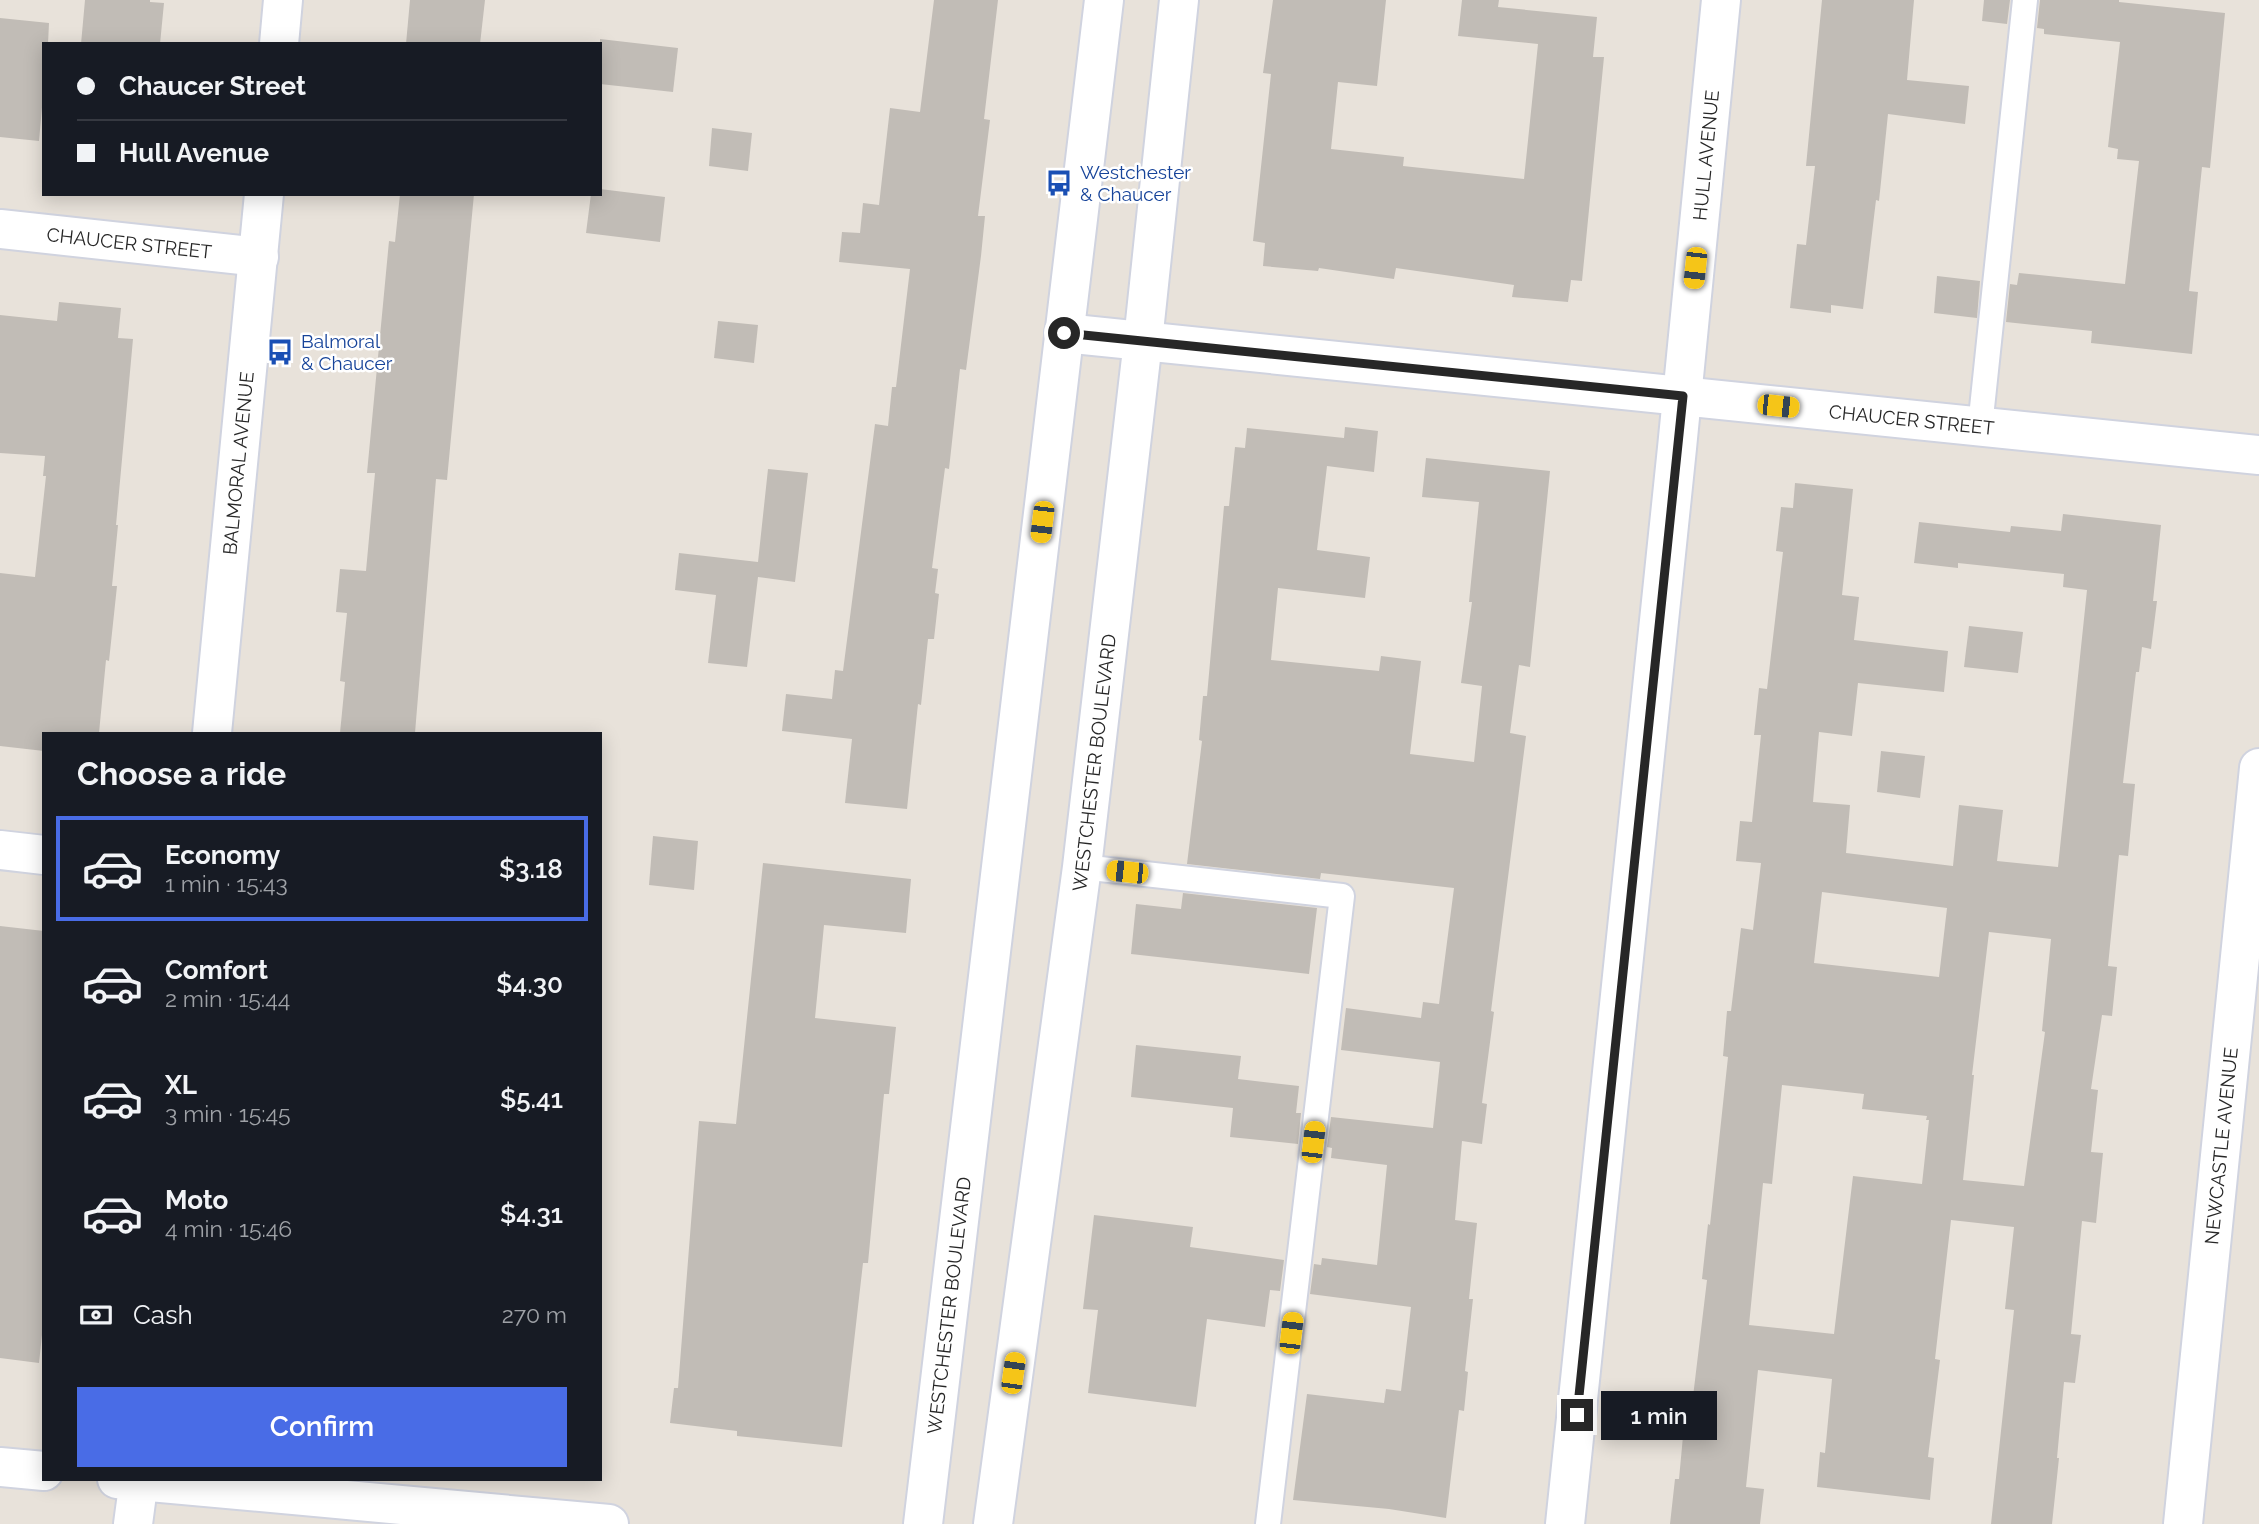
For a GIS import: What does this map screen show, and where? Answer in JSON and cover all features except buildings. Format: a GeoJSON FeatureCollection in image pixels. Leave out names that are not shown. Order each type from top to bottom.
{"type":"FeatureCollection","features":[{"type":"Feature","properties":{"kind":"street"},"geometry":{"type":"LineString","coordinates":[[279,42],[283,0]]}},
{"type":"Feature","properties":{"kind":"street","name":"WESTCHESTER BOULEVARD"},"geometry":{"type":"LineString","coordinates":[[923,1524],[1104,0]]}},
{"type":"Feature","properties":{"kind":"street","name":"WESTCHESTER BOULEVARD"},"geometry":{"type":"LineString","coordinates":[[992,1524],[1082,867],[1180,0]]}},
{"type":"Feature","properties":{"kind":"street","name":"HULL AVENUE"},"geometry":{"type":"LineString","coordinates":[[1565,1524],[1683,396],[1721,0]]}},
{"type":"Feature","properties":{"kind":"street","name":"BALMORAL AVENUE"},"geometry":{"type":"LineString","coordinates":[[212,732],[264,196]]}},
{"type":"Feature","properties":{"kind":"street","name":"CHAUCER STREET"},"geometry":{"type":"LineString","coordinates":[[0,229],[258,257]]}},
{"type":"Feature","properties":{"kind":"street","name":"CHAUCER STREET"},"geometry":{"type":"LineString","coordinates":[[1064,333],[2259,455]]}},
{"type":"Feature","properties":{"kind":"street","name":"NEWCASTLE AVENUE"},"geometry":{"type":"LineString","coordinates":[[2183,1524],[2259,768]]}},
{"type":"Feature","properties":{"kind":"street"},"geometry":{"type":"LineString","coordinates":[[0,850],[42,855]]}},
{"type":"Feature","properties":{"kind":"street"},"geometry":{"type":"LineString","coordinates":[[0,1467],[42,1471]]}},
{"type":"Feature","properties":{"kind":"street"},"geometry":{"type":"LineString","coordinates":[[131,1481],[133,1524]]}},
{"type":"Feature","properties":{"kind":"street"},"geometry":{"type":"LineString","coordinates":[[152,1481],[608,1524]]}},
{"type":"Feature","properties":{"kind":"lane"},"geometry":{"type":"LineString","coordinates":[[1980,427],[2025,0]]}},
{"type":"Feature","properties":{"kind":"lane"},"geometry":{"type":"LineString","coordinates":[[1082,867],[1342,897],[1268,1524]]}},
{"type":"Feature","properties":{"kind":"place","name":"Westchester & Chaucer"},"geometry":{"type":"Point","coordinates":[1059,183]}},
{"type":"Feature","properties":{"kind":"place","name":"Balmoral & Chaucer"},"geometry":{"type":"Point","coordinates":[280,352]}},
{"type":"Feature","properties":{"kind":"route"},"geometry":{"type":"LineString","coordinates":[[1064,333],[1683,396],[1577,1415]]}}]}
